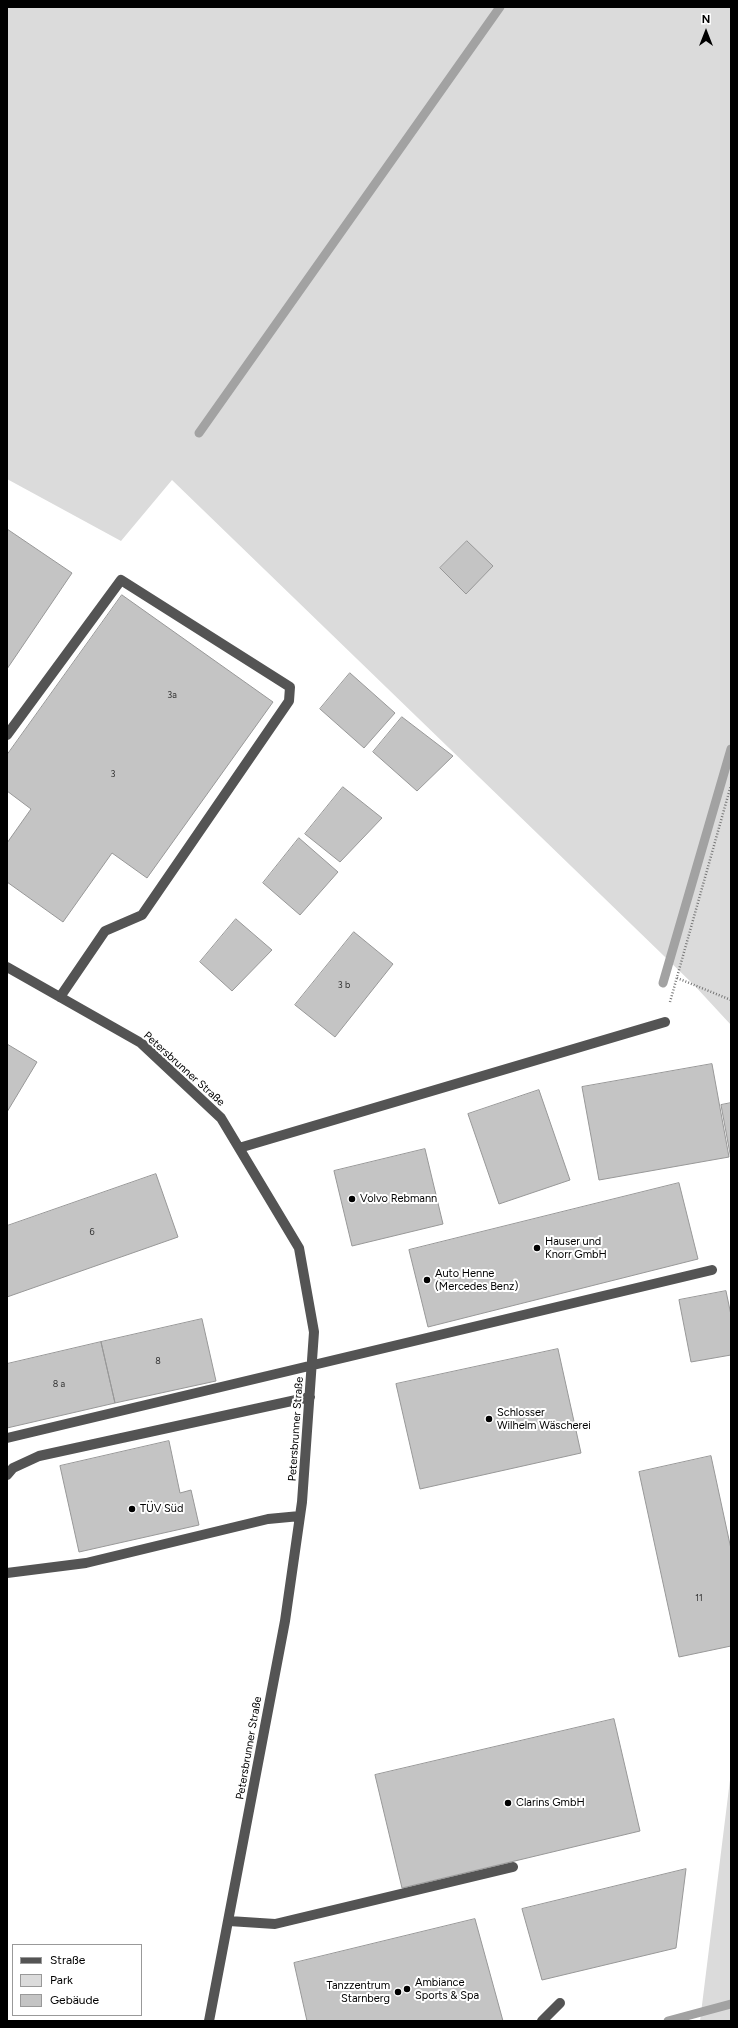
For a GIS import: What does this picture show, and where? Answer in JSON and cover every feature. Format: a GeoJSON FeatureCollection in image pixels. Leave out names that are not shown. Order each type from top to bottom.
{"type":"FeatureCollection","features":[{"type":"Feature","properties":{"kind":"street"},"geometry":{"type":"LineString","coordinates":[[7,736],[120,580],[290,687],[289,701],[142,915],[105,931],[60,997]]}},
{"type":"Feature","properties":{"kind":"street","name":"Petersbrunner Straße"},"geometry":{"type":"LineString","coordinates":[[7,967],[141,1043],[221,1118],[299,1248],[314,1332],[300,1516],[285,1621],[209,2021]]}},
{"type":"Feature","properties":{"kind":"street"},"geometry":{"type":"LineString","coordinates":[[239,1148],[665,1022]]}},
{"type":"Feature","properties":{"kind":"street"},"geometry":{"type":"LineString","coordinates":[[7,1438],[312,1364],[712,1270]]}},
{"type":"Feature","properties":{"kind":"street"},"geometry":{"type":"LineString","coordinates":[[7,1475],[13,1468],[39,1456],[310,1397]]}},
{"type":"Feature","properties":{"kind":"street"},"geometry":{"type":"LineString","coordinates":[[7,1573],[86,1563],[268,1519],[300,1516]]}},
{"type":"Feature","properties":{"kind":"street"},"geometry":{"type":"LineString","coordinates":[[229,1921],[275,1924],[513,1866]]}},
{"type":"Feature","properties":{"kind":"street"},"geometry":{"type":"LineString","coordinates":[[542,2021],[560,2003]]}},
{"type":"Feature","properties":{"kind":"path"},"geometry":{"type":"LineString","coordinates":[[665,1022],[731,785]]}},
{"type":"Feature","properties":{"kind":"path"},"geometry":{"type":"LineString","coordinates":[[677,978],[731,1000]]}},
{"type":"Feature","properties":{"kind":"green space"},"geometry":{"type":"Polygon","coordinates":[[[7,7],[731,7],[731,1025],[694,985],[172,480],[121,541],[7,479],[7,7]]]}},
{"type":"Feature","properties":{"kind":"green space"},"geometry":{"type":"Polygon","coordinates":[[[731,1772],[731,2021],[700,2021],[731,1772]]]}},
{"type":"Feature","properties":{"kind":"building"},"geometry":{"type":"Polygon","coordinates":[[[7,529],[72,573],[7,669],[7,529]]]}},
{"type":"Feature","properties":{"kind":"building"},"geometry":{"type":"Polygon","coordinates":[[[467,541],[493,566],[466,594],[440,568],[467,541]]]}},
{"type":"Feature","properties":{"kind":"building"},"geometry":{"type":"Polygon","coordinates":[[[122,595],[273,702],[147,878],[112,853],[63,922],[7,882],[7,843],[31,809],[7,791],[7,755],[122,595]]]}},
{"type":"Feature","properties":{"kind":"building"},"geometry":{"type":"Polygon","coordinates":[[[350,673],[395,713],[364,748],[320,709],[350,673]]]}},
{"type":"Feature","properties":{"kind":"building"},"geometry":{"type":"Polygon","coordinates":[[[402,717],[453,756],[417,791],[373,752],[402,717]]]}},
{"type":"Feature","properties":{"kind":"building"},"geometry":{"type":"Polygon","coordinates":[[[343,787],[382,818],[340,862],[305,834],[343,787]]]}},
{"type":"Feature","properties":{"kind":"building"},"geometry":{"type":"Polygon","coordinates":[[[299,838],[338,872],[300,915],[263,883],[299,838]]]}},
{"type":"Feature","properties":{"kind":"building"},"geometry":{"type":"Polygon","coordinates":[[[236,919],[272,950],[232,991],[200,962],[236,919]]]}},
{"type":"Feature","properties":{"kind":"building"},"geometry":{"type":"Polygon","coordinates":[[[354,932],[393,964],[335,1037],[295,1005],[354,932]]]}},
{"type":"Feature","properties":{"kind":"building"},"geometry":{"type":"Polygon","coordinates":[[[7,1044],[37,1062],[7,1112],[7,1044]]]}},
{"type":"Feature","properties":{"kind":"building"},"geometry":{"type":"Polygon","coordinates":[[[712,1064],[729,1157],[599,1180],[582,1087],[712,1064]]]}},
{"type":"Feature","properties":{"kind":"building"},"geometry":{"type":"Polygon","coordinates":[[[539,1090],[570,1180],[499,1204],[468,1114],[539,1090]]]}},
{"type":"Feature","properties":{"kind":"building"},"geometry":{"type":"Polygon","coordinates":[[[731,1103],[731,1159],[721,1105],[731,1103]]]}},
{"type":"Feature","properties":{"kind":"building"},"geometry":{"type":"Polygon","coordinates":[[[425,1149],[443,1224],[352,1246],[334,1171],[425,1149]]]}},
{"type":"Feature","properties":{"kind":"building"},"geometry":{"type":"Polygon","coordinates":[[[156,1174],[178,1237],[7,1297],[7,1226],[156,1174]]]}},
{"type":"Feature","properties":{"kind":"building"},"geometry":{"type":"Polygon","coordinates":[[[679,1183],[698,1259],[428,1327],[409,1250],[679,1183]]]}},
{"type":"Feature","properties":{"kind":"building"},"geometry":{"type":"Polygon","coordinates":[[[726,1291],[731,1315],[731,1355],[691,1362],[679,1300],[726,1291]]]}},
{"type":"Feature","properties":{"kind":"building"},"geometry":{"type":"Polygon","coordinates":[[[202,1319],[216,1381],[115,1403],[101,1342],[202,1319]]]}},
{"type":"Feature","properties":{"kind":"building"},"geometry":{"type":"Polygon","coordinates":[[[101,1342],[115,1403],[7,1428],[7,1364],[101,1342]]]}},
{"type":"Feature","properties":{"kind":"building","name":"Schlosser Wilhelm Wäscherei"},"geometry":{"type":"Polygon","coordinates":[[[558,1349],[581,1453],[420,1489],[396,1384],[558,1349]]]}},
{"type":"Feature","properties":{"kind":"building","name":"TÜV Süd"},"geometry":{"type":"Polygon","coordinates":[[[169,1441],[180,1493],[191,1490],[199,1525],[79,1552],[60,1466],[169,1441]]]}},
{"type":"Feature","properties":{"kind":"building"},"geometry":{"type":"Polygon","coordinates":[[[711,1456],[731,1549],[731,1646],[679,1657],[639,1472],[711,1456]]]}},
{"type":"Feature","properties":{"kind":"building","name":"Clarins GmbH"},"geometry":{"type":"Polygon","coordinates":[[[614,1719],[640,1831],[402,1888],[375,1775],[614,1719]]]}},
{"type":"Feature","properties":{"kind":"building"},"geometry":{"type":"Polygon","coordinates":[[[686,1869],[676,1948],[542,1980],[522,1909],[686,1869]]]}},
{"type":"Feature","properties":{"kind":"building","name":"Tanzzentrum Starnberg"},"geometry":{"type":"Polygon","coordinates":[[[475,1919],[503,2021],[307,2021],[294,1963],[475,1919]]]}},
{"type":"Feature","properties":{"kind":"waterway"},"geometry":{"type":"LineString","coordinates":[[199,433],[500,7]]}},
{"type":"Feature","properties":{"kind":"waterway"},"geometry":{"type":"LineString","coordinates":[[663,983],[731,749]]}},
{"type":"Feature","properties":{"kind":"waterway"},"geometry":{"type":"LineString","coordinates":[[668,2021],[731,2004]]}},
{"type":"Feature","properties":{"kind":"place","name":"Volvo Rebmann"},"geometry":{"type":"Point","coordinates":[352,1199]}},
{"type":"Feature","properties":{"kind":"place","name":"Hauser und Knorr GmbH"},"geometry":{"type":"Point","coordinates":[537,1248]}},
{"type":"Feature","properties":{"kind":"place","name":"Auto Henne (Mercedes Benz)"},"geometry":{"type":"Point","coordinates":[427,1280]}},
{"type":"Feature","properties":{"kind":"place","name":"Schlosser Wilhelm Wäscherei"},"geometry":{"type":"Point","coordinates":[489,1419]}},
{"type":"Feature","properties":{"kind":"place","name":"TÜV Süd"},"geometry":{"type":"Point","coordinates":[132,1509]}},
{"type":"Feature","properties":{"kind":"place","name":"Clarins GmbH"},"geometry":{"type":"Point","coordinates":[508,1803]}},
{"type":"Feature","properties":{"kind":"place","name":"Ambiance Sports & Spa"},"geometry":{"type":"Point","coordinates":[407,1989]}},
{"type":"Feature","properties":{"kind":"place","name":"Tanzzentrum Starnberg"},"geometry":{"type":"Point","coordinates":[398,1992]}}]}
